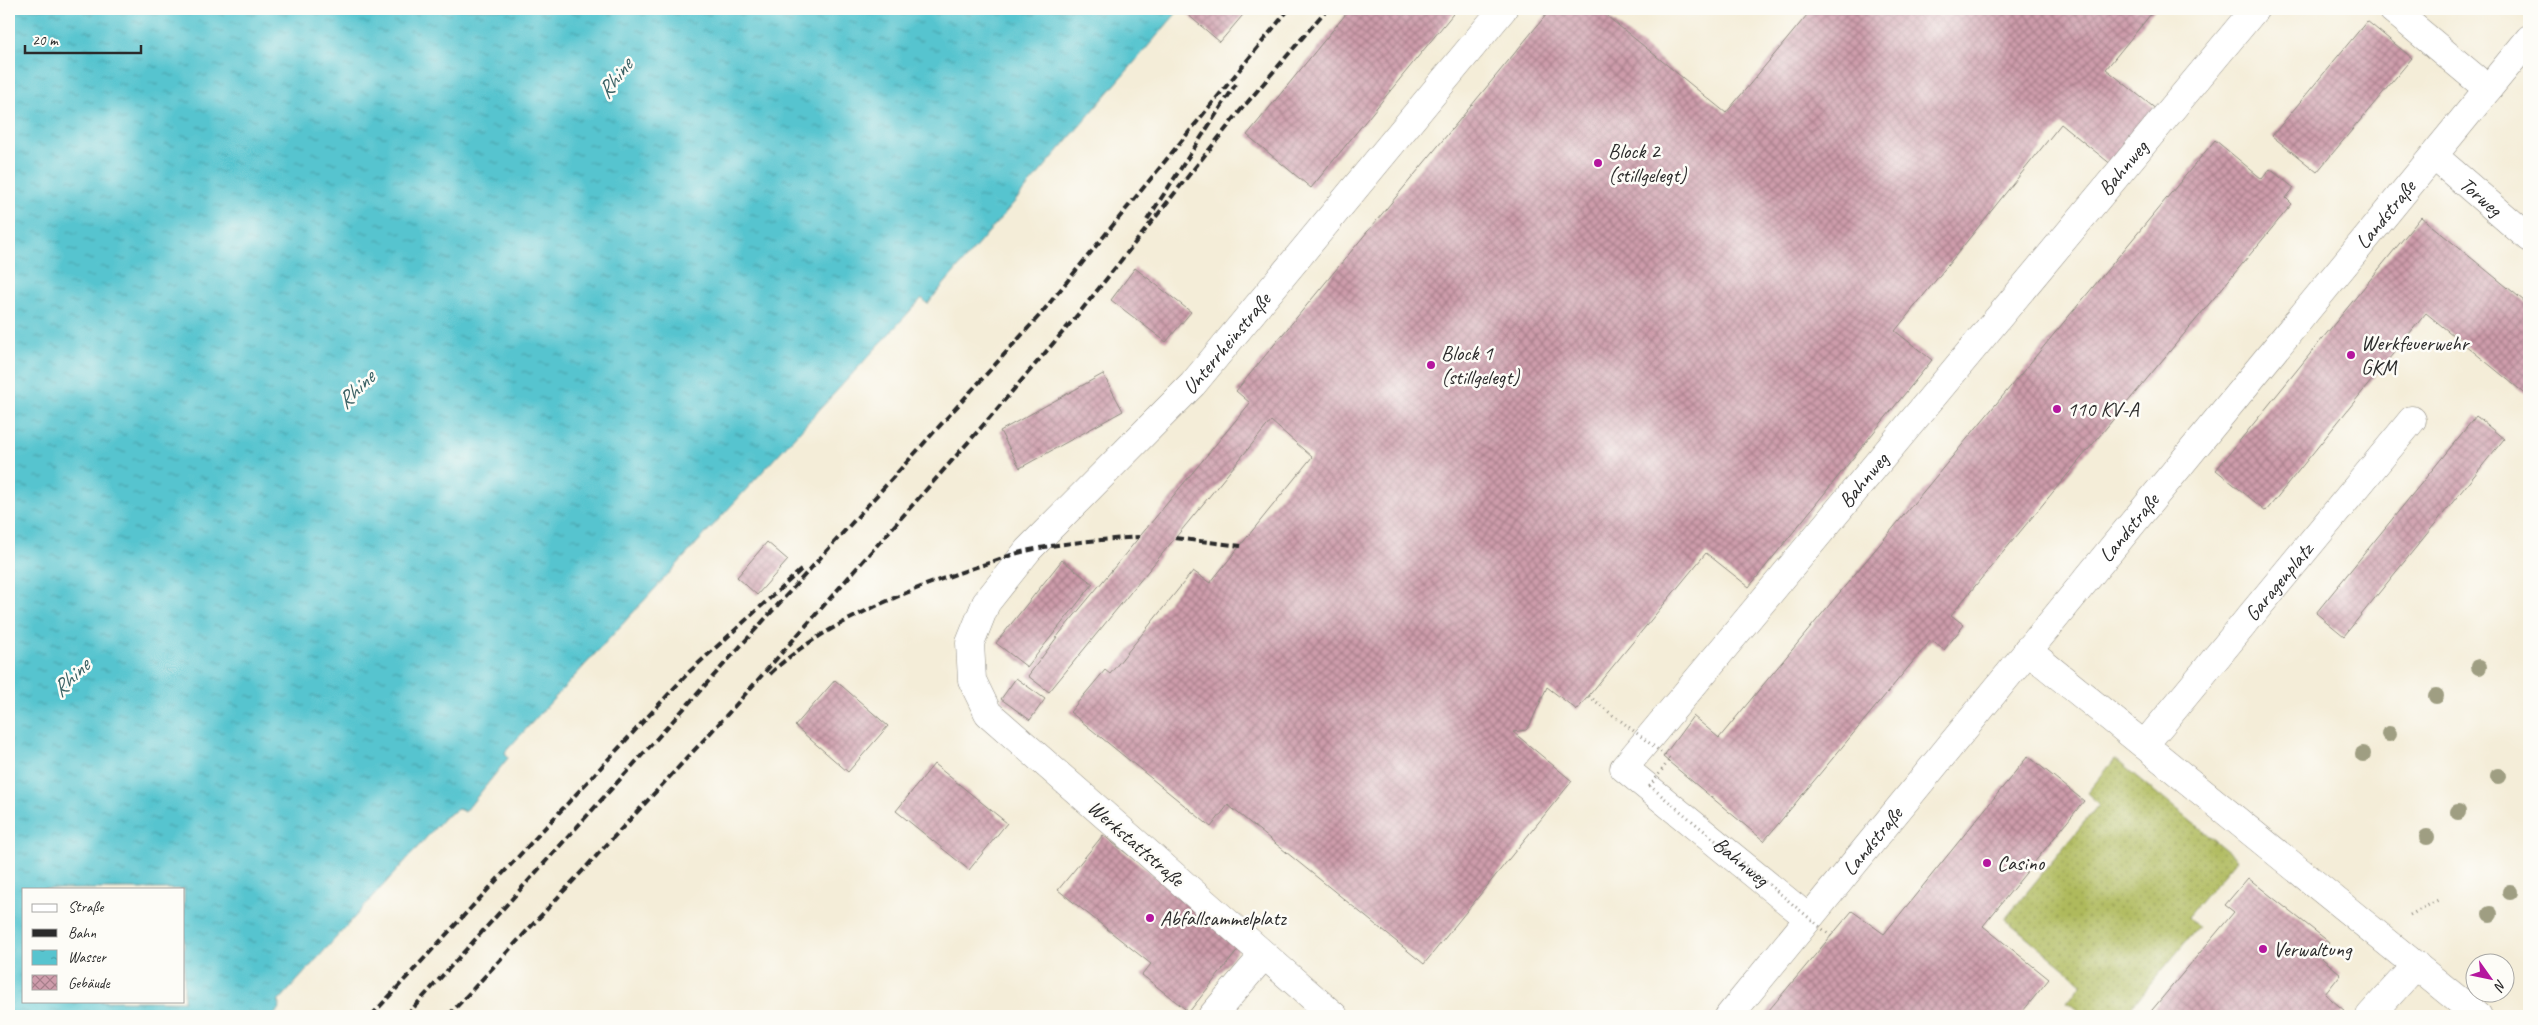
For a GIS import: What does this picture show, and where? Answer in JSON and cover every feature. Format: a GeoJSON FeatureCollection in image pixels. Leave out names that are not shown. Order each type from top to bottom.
{"type":"FeatureCollection","features":[{"type":"Feature","properties":{"kind":"lane","name":"Unterrheinstraße"},"geometry":{"type":"LineString","coordinates":[[972,680],[970,643],[986,603],[992,595],[1028,550],[1192,384],[1503,9]]}},
{"type":"Feature","properties":{"kind":"lane","name":"Bahnweg"},"geometry":{"type":"LineString","coordinates":[[1808,918],[1624,768],[2255,9]]}},
{"type":"Feature","properties":{"kind":"lane"},"geometry":{"type":"LineString","coordinates":[[2392,9],[2488,89]]}},
{"type":"Feature","properties":{"kind":"lane","name":"Landstraße"},"geometry":{"type":"LineString","coordinates":[[1729,1016],[2529,39]]}},
{"type":"Feature","properties":{"kind":"lane","name":"Torweg"},"geometry":{"type":"LineString","coordinates":[[2434,156],[2529,238]]}},
{"type":"Feature","properties":{"kind":"lane","name":"Garagenplatz"},"geometry":{"type":"LineString","coordinates":[[2145,744],[2412,420]]}},
{"type":"Feature","properties":{"kind":"lane"},"geometry":{"type":"LineString","coordinates":[[2027,650],[2478,1016]]}},
{"type":"Feature","properties":{"kind":"lane","name":"Werkstattstraße"},"geometry":{"type":"LineString","coordinates":[[972,680],[988,712],[1334,1016]]}},
{"type":"Feature","properties":{"kind":"lane"},"geometry":{"type":"LineString","coordinates":[[1212,1016],[1264,955]]}},
{"type":"Feature","properties":{"kind":"lane"},"geometry":{"type":"LineString","coordinates":[[2370,1016],[2416,965]]}},
{"type":"Feature","properties":{"kind":"path"},"geometry":{"type":"LineString","coordinates":[[1590,696],[1670,759],[1650,786],[1831,936]]}},
{"type":"Feature","properties":{"kind":"green space"},"geometry":{"type":"Polygon","coordinates":[[[2115,759],[2237,859],[2188,917],[2198,927],[2124,1016],[2085,1016],[2067,1002],[2082,983],[2005,919],[2099,804],[2087,793],[2115,759]]]}},
{"type":"Feature","properties":{"kind":"water","name":"Rhine"},"geometry":{"type":"Polygon","coordinates":[[[9,9],[1180,9],[927,304],[922,298],[505,752],[508,758],[465,812],[458,809],[445,817],[278,1002],[280,1008],[273,1016],[9,1016],[9,9]]]}},
{"type":"Feature","properties":{"kind":"building"},"geometry":{"type":"Polygon","coordinates":[[[1181,9],[1248,9],[1220,42],[1181,9]]]}},
{"type":"Feature","properties":{"kind":"building"},"geometry":{"type":"Polygon","coordinates":[[[1350,9],[1457,9],[1311,188],[1247,135],[1350,9]]]}},
{"type":"Feature","properties":{"kind":"building"},"geometry":{"type":"Polygon","coordinates":[[[1551,9],[1614,9],[1608,17],[1726,113],[1812,9],[2155,9],[2106,69],[2157,110],[2112,165],[2061,124],[1895,331],[1932,360],[1749,587],[1706,553],[1577,710],[1547,687],[1530,725],[1526,730],[1513,732],[1572,781],[1424,964],[1228,805],[1211,827],[1070,712],[1105,670],[1110,674],[1193,571],[1210,583],[1312,457],[1271,421],[1049,692],[1028,676],[1060,633],[1250,403],[1236,391],[1551,9]]]}},
{"type":"Feature","properties":{"kind":"building"},"geometry":{"type":"Polygon","coordinates":[[[2367,21],[2412,58],[2317,172],[2272,136],[2367,21]]]}},
{"type":"Feature","properties":{"kind":"building","name":"110 KV-A"},"geometry":{"type":"Polygon","coordinates":[[[2215,140],[2262,179],[2270,169],[2294,188],[2286,198],[2292,204],[1951,615],[1964,625],[1944,650],[1931,640],[1764,841],[1663,757],[1693,716],[1719,738],[2215,140]]]}},
{"type":"Feature","properties":{"kind":"building","name":"Werkfeuerwehr GKM"},"geometry":{"type":"Polygon","coordinates":[[[2421,217],[2529,305],[2529,397],[2426,313],[2266,511],[2216,470],[2421,217]]]}},
{"type":"Feature","properties":{"kind":"building"},"geometry":{"type":"Polygon","coordinates":[[[1135,268],[1191,312],[1166,342],[1111,300],[1135,268]]]}},
{"type":"Feature","properties":{"kind":"building"},"geometry":{"type":"Polygon","coordinates":[[[1103,374],[1123,411],[1020,468],[1000,431],[1103,374]]]}},
{"type":"Feature","properties":{"kind":"building"},"geometry":{"type":"Polygon","coordinates":[[[2476,416],[2504,439],[2344,636],[2316,613],[2476,416]]]}},
{"type":"Feature","properties":{"kind":"building"},"geometry":{"type":"Polygon","coordinates":[[[767,542],[788,560],[757,595],[737,577],[767,542]]]}},
{"type":"Feature","properties":{"kind":"building"},"geometry":{"type":"Polygon","coordinates":[[[1062,560],[1093,584],[1027,667],[996,643],[1062,560]]]}},
{"type":"Feature","properties":{"kind":"building"},"geometry":{"type":"Polygon","coordinates":[[[1016,678],[1045,699],[1030,720],[1001,699],[1016,678]]]}},
{"type":"Feature","properties":{"kind":"building"},"geometry":{"type":"Polygon","coordinates":[[[835,680],[888,726],[848,772],[795,726],[835,680]]]}},
{"type":"Feature","properties":{"kind":"building","name":"Casino"},"geometry":{"type":"Polygon","coordinates":[[[2028,756],[2084,801],[1983,926],[2049,979],[2019,1016],[1764,1016],[1852,911],[1884,934],[2028,756]]]}},
{"type":"Feature","properties":{"kind":"building"},"geometry":{"type":"Polygon","coordinates":[[[934,764],[1007,823],[969,870],[896,811],[934,764]]]}},
{"type":"Feature","properties":{"kind":"building","name":"Abfallsammelplatz"},"geometry":{"type":"Polygon","coordinates":[[[1103,835],[1242,945],[1189,1012],[1142,975],[1151,964],[1058,890],[1103,835]]]}},
{"type":"Feature","properties":{"kind":"building","name":"Verwaltung"},"geometry":{"type":"Polygon","coordinates":[[[2248,878],[2329,942],[2318,955],[2341,974],[2325,994],[2345,1011],[2340,1016],[2307,1016],[2302,1012],[2299,1016],[2147,1016],[2234,912],[2225,905],[2248,878]]]}},
{"type":"Feature","properties":{"kind":"railway"},"geometry":{"type":"LineString","coordinates":[[406,1016],[1039,316],[1289,9]]}},
{"type":"Feature","properties":{"kind":"railway"},"geometry":{"type":"LineString","coordinates":[[448,1016],[725,717],[979,430],[1080,312],[1240,111],[1327,9]]}},
{"type":"Feature","properties":{"kind":"railway"},"geometry":{"type":"LineString","coordinates":[[1147,220],[1236,84]]}},
{"type":"Feature","properties":{"kind":"railway"},"geometry":{"type":"LineString","coordinates":[[770,674],[815,639],[843,623],[872,608],[931,583],[1030,550],[1071,543],[1139,537]]}},
{"type":"Feature","properties":{"kind":"railway"},"geometry":{"type":"LineString","coordinates":[[1175,538],[1241,546]]}},
{"type":"Feature","properties":{"kind":"railway"},"geometry":{"type":"LineString","coordinates":[[371,1016],[689,672],[803,568]]}},
{"type":"Feature","properties":{"kind":"place","name":"Block 2 (stillgelegt)"},"geometry":{"type":"Point","coordinates":[1598,163]}},
{"type":"Feature","properties":{"kind":"place","name":"Werkfeuerwehr GKM"},"geometry":{"type":"Point","coordinates":[2351,355]}},
{"type":"Feature","properties":{"kind":"place","name":"Block 1 (stillgelegt)"},"geometry":{"type":"Point","coordinates":[1431,365]}},
{"type":"Feature","properties":{"kind":"place","name":"110 KV-A"},"geometry":{"type":"Point","coordinates":[2057,409]}},
{"type":"Feature","properties":{"kind":"place","name":"Casino"},"geometry":{"type":"Point","coordinates":[1987,863]}},
{"type":"Feature","properties":{"kind":"place","name":"Abfallsammelplatz"},"geometry":{"type":"Point","coordinates":[1150,918]}},
{"type":"Feature","properties":{"kind":"place","name":"Verwaltung"},"geometry":{"type":"Point","coordinates":[2263,949]}}]}
